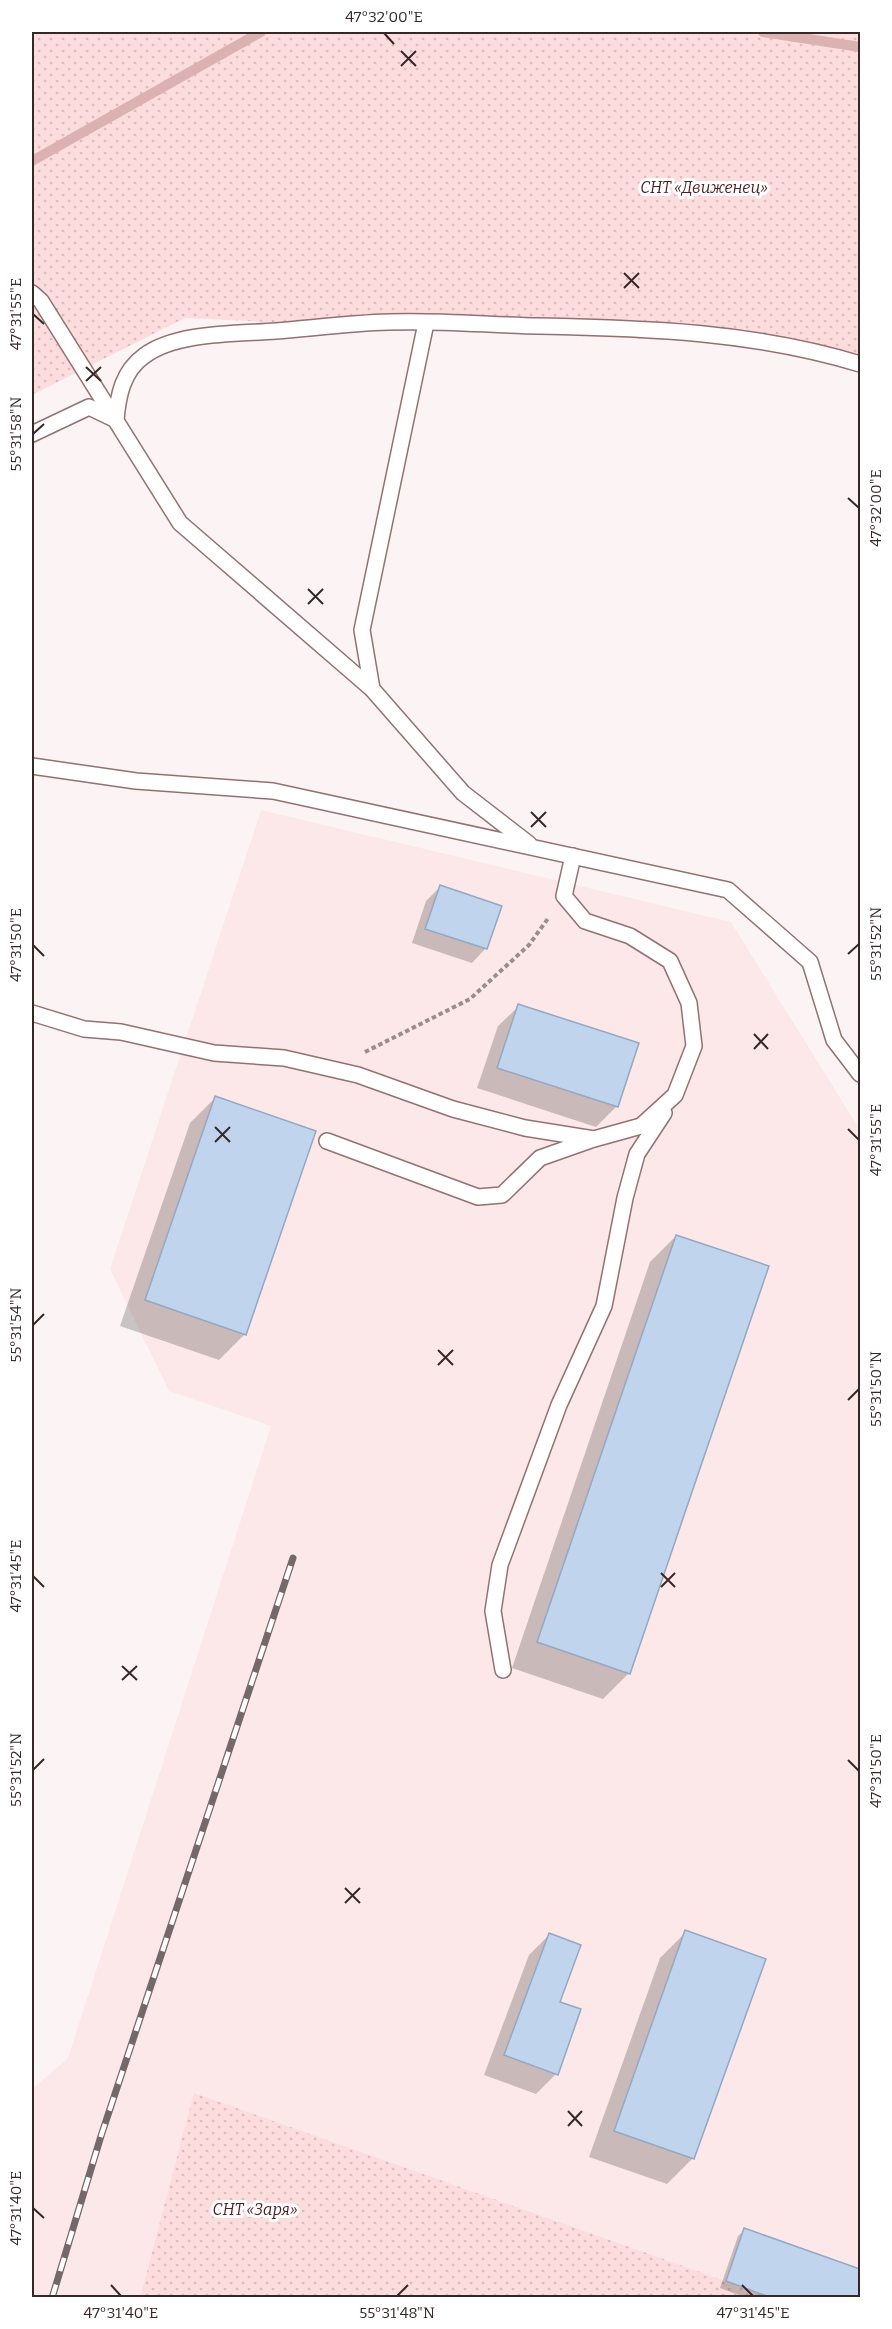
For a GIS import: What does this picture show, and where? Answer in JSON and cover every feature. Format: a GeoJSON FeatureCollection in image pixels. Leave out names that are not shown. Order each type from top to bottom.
{"type":"FeatureCollection","features":[{"type":"Feature","properties":{"kind":"lane"},"geometry":{"type":"LineString","coordinates":[[32,293],[116,420],[180,523],[372,689],[463,793],[534,848]]}},
{"type":"Feature","properties":{"kind":"lane"},"geometry":{"type":"LineString","coordinates":[[116,420],[118,394],[131,369],[144,356],[175,340],[390,322],[638,328],[729,336],[821,352],[861,364]]}},
{"type":"Feature","properties":{"kind":"lane"},"geometry":{"type":"LineString","coordinates":[[372,689],[362,630],[426,323]]}},
{"type":"Feature","properties":{"kind":"lane"},"geometry":{"type":"LineString","coordinates":[[32,434],[89,407],[116,420]]}},
{"type":"Feature","properties":{"kind":"lane"},"geometry":{"type":"LineString","coordinates":[[32,766],[136,781],[273,791],[728,890],[810,962],[834,1040],[861,1074]]}},
{"type":"Feature","properties":{"kind":"lane"},"geometry":{"type":"LineString","coordinates":[[503,1670],[493,1611],[500,1565],[559,1404],[604,1306],[625,1198],[637,1154],[675,1095],[694,1046],[689,1003],[670,961],[630,936],[585,921],[564,896],[573,856]]}},
{"type":"Feature","properties":{"kind":"lane"},"geometry":{"type":"LineString","coordinates":[[32,1013],[84,1029],[122,1032],[214,1053],[284,1058],[358,1075],[453,1109],[525,1128],[594,1139]]}},
{"type":"Feature","properties":{"kind":"lane"},"geometry":{"type":"LineString","coordinates":[[327,1141],[478,1197],[502,1195],[540,1158],[594,1139],[641,1126],[675,1095]]}},
{"type":"Feature","properties":{"kind":"path"},"geometry":{"type":"LineString","coordinates":[[331,1069],[470,999],[529,945],[564,896]]}},
{"type":"Feature","properties":{"kind":"shaded area"},"geometry":{"type":"Polygon","coordinates":[[[261,810],[731,922],[860,1130],[860,2297],[772,2297],[195,2094],[140,2297],[32,2297],[32,2089],[68,2058],[271,1426],[169,1391],[110,1269],[261,810]]]}},
{"type":"Feature","properties":{"kind":"green space","name":"СНТ «Движенец»"},"geometry":{"type":"Polygon","coordinates":[[[32,32],[860,32],[860,373],[778,345],[185,318],[32,395],[32,32]]]}},
{"type":"Feature","properties":{"kind":"green space","name":"СНТ «Заря»"},"geometry":{"type":"Polygon","coordinates":[[[194,2093],[771,2297],[140,2298],[194,2093]]]}},
{"type":"Feature","properties":{"kind":"building"},"geometry":{"type":"Polygon","coordinates":[[[440,885],[502,906],[487,949],[425,929],[440,885]]]}},
{"type":"Feature","properties":{"kind":"building"},"geometry":{"type":"Polygon","coordinates":[[[518,1004],[639,1043],[618,1107],[497,1068],[518,1004]]]}},
{"type":"Feature","properties":{"kind":"building"},"geometry":{"type":"Polygon","coordinates":[[[215,1096],[316,1131],[246,1335],[145,1300],[215,1096]]]}},
{"type":"Feature","properties":{"kind":"building"},"geometry":{"type":"Polygon","coordinates":[[[676,1235],[769,1266],[630,1674],[537,1642],[676,1235]]]}},
{"type":"Feature","properties":{"kind":"building"},"geometry":{"type":"Polygon","coordinates":[[[685,1930],[766,1959],[694,2159],[614,2131],[685,1930]]]}},
{"type":"Feature","properties":{"kind":"building"},"geometry":{"type":"Polygon","coordinates":[[[549,1933],[581,1945],[560,2002],[581,2009],[558,2075],[504,2055],[549,1933]]]}},
{"type":"Feature","properties":{"kind":"building"},"geometry":{"type":"Polygon","coordinates":[[[744,2228],[860,2269],[860,2298],[772,2298],[726,2281],[744,2228]]]}},
{"type":"Feature","properties":{"kind":"waterway"},"geometry":{"type":"LineString","coordinates":[[32,161],[261,32]]}},
{"type":"Feature","properties":{"kind":"waterway"},"geometry":{"type":"LineString","coordinates":[[763,32],[860,47]]}},
{"type":"Feature","properties":{"kind":"railway"},"geometry":{"type":"LineString","coordinates":[[52,2298],[101,2136],[293,1558]]}}]}
